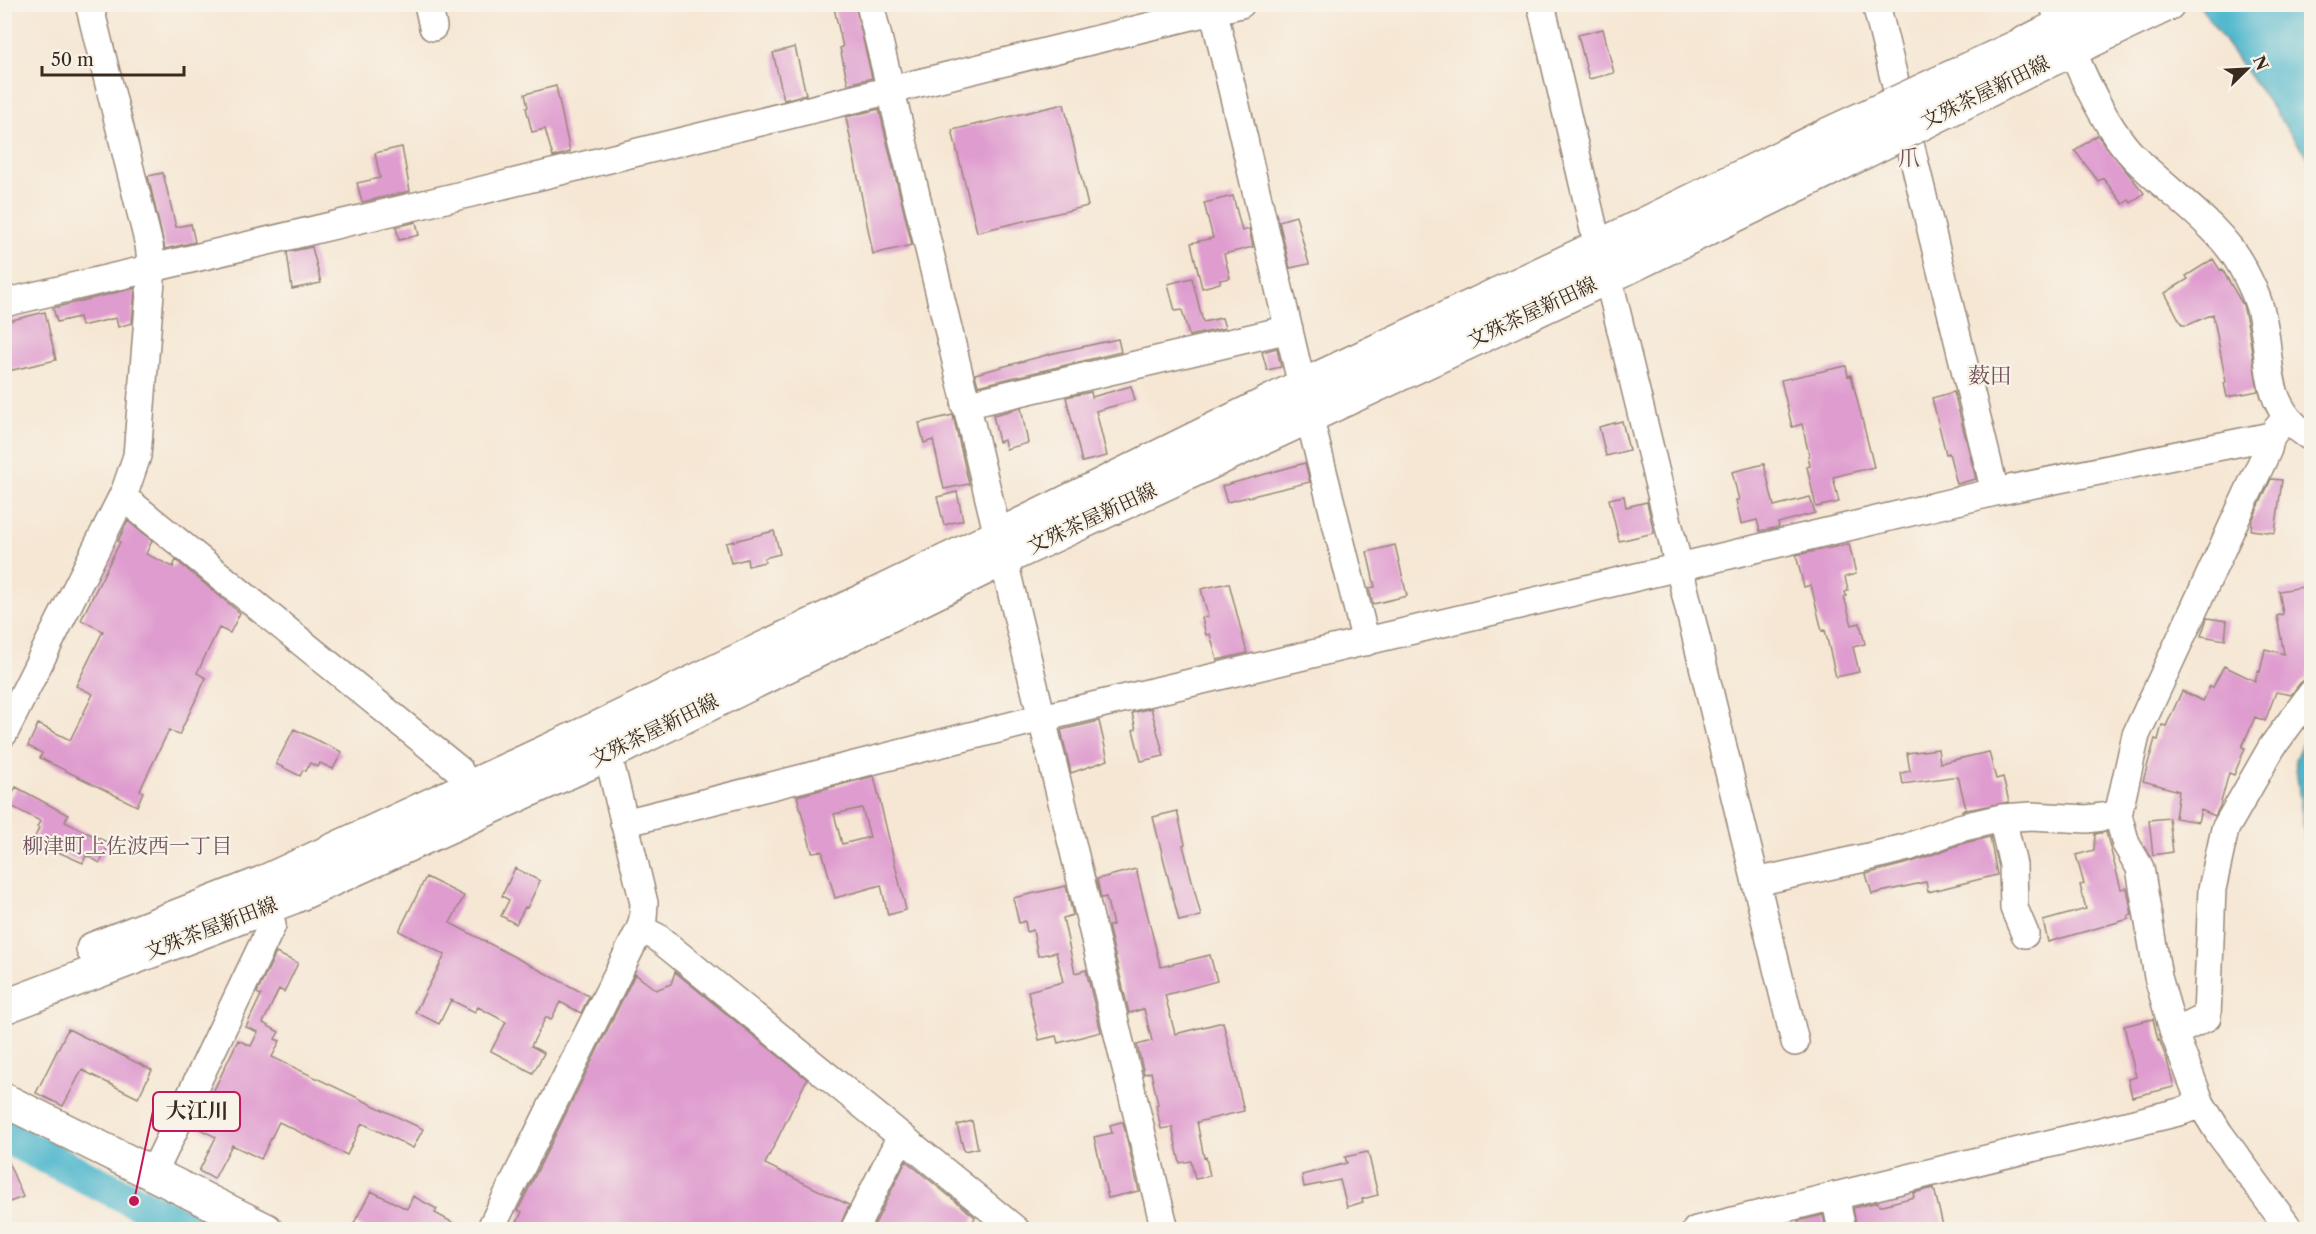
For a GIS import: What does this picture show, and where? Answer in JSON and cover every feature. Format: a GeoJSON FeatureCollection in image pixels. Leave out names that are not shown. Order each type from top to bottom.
{"type":"FeatureCollection","features":[{"type":"Feature","properties":{"kind":"main road","name":"文殊茶屋新田線"},"geometry":{"type":"LineString","coordinates":[[4,983],[262,883],[1000,548],[1603,262],[1828,170],[2025,57],[2062,26],[2104,4]]}},
{"type":"Feature","properties":{"kind":"main road","name":"文殊茶屋新田線"},"geometry":{"type":"LineString","coordinates":[[2062,26],[2168,4]]}},
{"type":"Feature","properties":{"kind":"main road","name":"文殊茶屋新田線"},"geometry":{"type":"LineString","coordinates":[[1603,262],[1816,140],[2025,57]]}},
{"type":"Feature","properties":{"kind":"main road","name":"文殊茶屋新田線"},"geometry":{"type":"LineString","coordinates":[[4,1007],[268,907],[606,755],[1000,548]]}},
{"type":"Feature","properties":{"kind":"main road"},"geometry":{"type":"LineString","coordinates":[[4,1100],[153,1174],[250,1226]]}},
{"type":"Feature","properties":{"kind":"street"},"geometry":{"type":"LineString","coordinates":[[4,733],[125,491],[137,456],[152,268],[149,245],[89,4]]}},
{"type":"Feature","properties":{"kind":"street"},"geometry":{"type":"LineString","coordinates":[[870,4],[965,405],[990,494],[1000,548],[1165,1230]]}},
{"type":"Feature","properties":{"kind":"street"},"geometry":{"type":"LineString","coordinates":[[4,303],[482,190],[1213,8],[1240,4]]}},
{"type":"Feature","properties":{"kind":"street"},"geometry":{"type":"LineString","coordinates":[[1541,4],[1795,1042]]}},
{"type":"Feature","properties":{"kind":"street"},"geometry":{"type":"LineString","coordinates":[[1876,4],[1995,492]]}},
{"type":"Feature","properties":{"kind":"street"},"geometry":{"type":"LineString","coordinates":[[1213,8],[1366,642]]}},
{"type":"Feature","properties":{"kind":"street"},"geometry":{"type":"LineString","coordinates":[[2062,26],[2100,109],[2132,155],[2217,235],[2242,266],[2259,305],[2279,427],[2136,735],[2118,815],[2126,844],[2140,868],[2158,977],[2174,1033],[2201,1104],[2290,1230]]}},
{"type":"Feature","properties":{"kind":"street"},"geometry":{"type":"LineString","coordinates":[[965,405],[1289,329]]}},
{"type":"Feature","properties":{"kind":"street"},"geometry":{"type":"LineString","coordinates":[[624,822],[1042,718],[2279,427],[2312,438]]}},
{"type":"Feature","properties":{"kind":"street"},"geometry":{"type":"LineString","coordinates":[[125,491],[134,506],[459,770],[468,788]]}},
{"type":"Feature","properties":{"kind":"street"},"geometry":{"type":"LineString","coordinates":[[2174,1033],[2207,1017],[2212,889],[2225,829],[2272,747],[2312,693]]}},
{"type":"Feature","properties":{"kind":"street"},"geometry":{"type":"LineString","coordinates":[[606,755],[624,822],[642,917],[657,937],[1016,1230]]}},
{"type":"Feature","properties":{"kind":"street"},"geometry":{"type":"LineString","coordinates":[[1756,882],[1908,847],[1959,828],[2001,818],[2031,816],[2087,819],[2118,815]]}},
{"type":"Feature","properties":{"kind":"street"},"geometry":{"type":"LineString","coordinates":[[2001,818],[2013,865],[2014,908],[2025,934]]}},
{"type":"Feature","properties":{"kind":"street"},"geometry":{"type":"LineString","coordinates":[[153,1174],[272,925],[268,907]]}},
{"type":"Feature","properties":{"kind":"street"},"geometry":{"type":"LineString","coordinates":[[490,1230],[642,917]]}},
{"type":"Feature","properties":{"kind":"street"},"geometry":{"type":"LineString","coordinates":[[1696,1230],[2179,1112],[2201,1104]]}},
{"type":"Feature","properties":{"kind":"street"},"geometry":{"type":"LineString","coordinates":[[854,1230],[901,1136]]}},
{"type":"Feature","properties":{"kind":"street"},"geometry":{"type":"LineString","coordinates":[[1835,1196],[1842,1230]]}},
{"type":"Feature","properties":{"kind":"water"},"geometry":{"type":"Polygon","coordinates":[[[2199,5],[2301,5],[2311,21],[2311,162],[2199,5]]]}},
{"type":"Feature","properties":{"kind":"water"},"geometry":{"type":"Polygon","coordinates":[[[2311,724],[2311,890],[2295,759],[2311,724]]]}},
{"type":"Feature","properties":{"kind":"building"},"geometry":{"type":"Polygon","coordinates":[[[833,4],[855,4],[872,78],[848,84],[840,48],[843,47],[833,4]]]}},
{"type":"Feature","properties":{"kind":"building"},"geometry":{"type":"Polygon","coordinates":[[[1603,29],[1614,73],[1589,79],[1578,35],[1603,29]]]}},
{"type":"Feature","properties":{"kind":"building"},"geometry":{"type":"Polygon","coordinates":[[[795,47],[806,94],[784,100],[773,53],[795,47]]]}},
{"type":"Feature","properties":{"kind":"building"},"geometry":{"type":"Polygon","coordinates":[[[556,86],[570,152],[553,157],[545,129],[532,132],[525,94],[556,86]]]}},
{"type":"Feature","properties":{"kind":"building"},"geometry":{"type":"Polygon","coordinates":[[[1064,104],[1088,206],[977,232],[952,130],[1064,104]]]}},
{"type":"Feature","properties":{"kind":"building"},"geometry":{"type":"Polygon","coordinates":[[[879,109],[912,245],[873,254],[846,117],[879,109]]]}},
{"type":"Feature","properties":{"kind":"building"},"geometry":{"type":"Polygon","coordinates":[[[2097,135],[2144,193],[2131,203],[2129,200],[2123,204],[2103,178],[2098,181],[2075,151],[2097,135]]]}},
{"type":"Feature","properties":{"kind":"building"},"geometry":{"type":"Polygon","coordinates":[[[402,147],[410,191],[362,202],[357,183],[380,178],[375,153],[402,147]]]}},
{"type":"Feature","properties":{"kind":"building"},"geometry":{"type":"Polygon","coordinates":[[[163,173],[176,227],[191,224],[195,242],[165,249],[148,176],[163,173]]]}},
{"type":"Feature","properties":{"kind":"building"},"geometry":{"type":"Polygon","coordinates":[[[1233,196],[1242,231],[1249,229],[1253,247],[1224,254],[1230,278],[1202,288],[1191,243],[1213,238],[1204,203],[1233,196]]]}},
{"type":"Feature","properties":{"kind":"building"},"geometry":{"type":"Polygon","coordinates":[[[1296,216],[1309,264],[1290,268],[1279,221],[1296,216]]]}},
{"type":"Feature","properties":{"kind":"building"},"geometry":{"type":"Polygon","coordinates":[[[416,222],[419,235],[399,240],[396,227],[416,222]]]}},
{"type":"Feature","properties":{"kind":"building"},"geometry":{"type":"Polygon","coordinates":[[[312,247],[321,283],[292,289],[287,252],[312,247]]]}},
{"type":"Feature","properties":{"kind":"building"},"geometry":{"type":"Polygon","coordinates":[[[2213,259],[2220,270],[2222,269],[2243,305],[2258,391],[2227,397],[2213,314],[2188,325],[2182,325],[2165,293],[2188,279],[2186,276],[2213,259]]]}},
{"type":"Feature","properties":{"kind":"building"},"geometry":{"type":"Polygon","coordinates":[[[1192,278],[1203,322],[1222,318],[1225,328],[1189,336],[1182,310],[1175,311],[1168,284],[1192,278]]]}},
{"type":"Feature","properties":{"kind":"building"},"geometry":{"type":"Polygon","coordinates":[[[135,288],[132,323],[118,327],[116,318],[81,326],[79,317],[57,322],[53,308],[135,288]]]}},
{"type":"Feature","properties":{"kind":"building"},"geometry":{"type":"Polygon","coordinates":[[[45,312],[56,360],[4,372],[4,322],[45,312]]]}},
{"type":"Feature","properties":{"kind":"building"},"geometry":{"type":"Polygon","coordinates":[[[1118,339],[1121,352],[978,386],[975,374],[1118,339]]]}},
{"type":"Feature","properties":{"kind":"building"},"geometry":{"type":"Polygon","coordinates":[[[1277,348],[1281,367],[1267,370],[1262,352],[1277,348]]]}},
{"type":"Feature","properties":{"kind":"building"},"geometry":{"type":"Polygon","coordinates":[[[1846,366],[1848,376],[1851,375],[1874,467],[1833,477],[1839,502],[1816,507],[1807,467],[1810,466],[1809,455],[1802,424],[1792,427],[1781,380],[1846,366]]]}},
{"type":"Feature","properties":{"kind":"building"},"geometry":{"type":"Polygon","coordinates":[[[1131,386],[1135,400],[1096,411],[1107,456],[1082,462],[1066,397],[1091,392],[1092,397],[1131,386]]]}},
{"type":"Feature","properties":{"kind":"building"},"geometry":{"type":"Polygon","coordinates":[[[1954,392],[1976,479],[1957,484],[1949,453],[1946,454],[1932,398],[1954,392]]]}},
{"type":"Feature","properties":{"kind":"building"},"geometry":{"type":"Polygon","coordinates":[[[1021,408],[1028,443],[1006,449],[1004,440],[999,442],[993,415],[1021,408]]]}},
{"type":"Feature","properties":{"kind":"building"},"geometry":{"type":"Polygon","coordinates":[[[953,415],[969,484],[944,489],[933,440],[924,443],[919,423],[953,415]]]}},
{"type":"Feature","properties":{"kind":"building"},"geometry":{"type":"Polygon","coordinates":[[[1622,421],[1629,450],[1606,456],[1599,427],[1622,421]]]}},
{"type":"Feature","properties":{"kind":"building"},"geometry":{"type":"Polygon","coordinates":[[[1305,463],[1310,482],[1227,502],[1222,486],[1305,463]]]}},
{"type":"Feature","properties":{"kind":"building"},"geometry":{"type":"Polygon","coordinates":[[[1764,464],[1774,506],[1810,497],[1815,513],[1778,523],[1779,527],[1760,531],[1757,520],[1741,524],[1736,500],[1739,500],[1732,472],[1764,464]]]}},
{"type":"Feature","properties":{"kind":"building"},"geometry":{"type":"Polygon","coordinates":[[[2271,479],[2282,480],[2275,533],[2251,530],[2252,521],[2271,479]]]}},
{"type":"Feature","properties":{"kind":"building"},"geometry":{"type":"Polygon","coordinates":[[[957,492],[963,520],[944,525],[937,497],[957,492]]]}},
{"type":"Feature","properties":{"kind":"building"},"geometry":{"type":"Polygon","coordinates":[[[1624,496],[1626,507],[1647,502],[1654,533],[1619,541],[1609,499],[1624,496]]]}},
{"type":"Feature","properties":{"kind":"building"},"geometry":{"type":"Polygon","coordinates":[[[128,521],[152,541],[146,554],[173,567],[176,560],[240,613],[230,633],[219,628],[197,673],[206,678],[179,735],[169,730],[140,790],[143,792],[137,806],[40,758],[42,753],[28,746],[38,724],[70,740],[93,694],[76,686],[103,631],[81,620],[128,521]]]}},
{"type":"Feature","properties":{"kind":"building"},"geometry":{"type":"Polygon","coordinates":[[[774,531],[780,554],[764,558],[765,562],[748,566],[747,559],[731,563],[726,543],[774,531]]]}},
{"type":"Feature","properties":{"kind":"building"},"geometry":{"type":"Polygon","coordinates":[[[1849,544],[1856,574],[1845,577],[1848,591],[1845,592],[1844,597],[1852,625],[1860,623],[1865,644],[1853,647],[1859,672],[1836,677],[1811,585],[1804,587],[1796,555],[1849,544]]]}},
{"type":"Feature","properties":{"kind":"building"},"geometry":{"type":"Polygon","coordinates":[[[1395,545],[1407,596],[1373,604],[1369,588],[1375,587],[1367,552],[1395,545]]]}},
{"type":"Feature","properties":{"kind":"building"},"geometry":{"type":"Polygon","coordinates":[[[1229,583],[1247,653],[1217,660],[1210,634],[1206,635],[1202,618],[1208,617],[1201,589],[1229,583]]]}},
{"type":"Feature","properties":{"kind":"building"},"geometry":{"type":"Polygon","coordinates":[[[2309,586],[2312,601],[2312,656],[2307,678],[2291,695],[2276,692],[2265,721],[2255,717],[2242,747],[2245,748],[2234,775],[2229,773],[2215,816],[2201,810],[2198,822],[2175,818],[2179,791],[2143,781],[2155,739],[2158,740],[2162,725],[2166,726],[2182,691],[2203,701],[2224,666],[2255,681],[2258,671],[2260,672],[2265,649],[2284,654],[2277,616],[2283,614],[2279,591],[2309,586]]]}},
{"type":"Feature","properties":{"kind":"building"},"geometry":{"type":"Polygon","coordinates":[[[2207,618],[2227,621],[2225,640],[2201,636],[2207,618]]]}},
{"type":"Feature","properties":{"kind":"building"},"geometry":{"type":"Polygon","coordinates":[[[1151,708],[1164,756],[1141,761],[1133,730],[1136,729],[1132,713],[1151,708]]]}},
{"type":"Feature","properties":{"kind":"building"},"geometry":{"type":"Polygon","coordinates":[[[1099,721],[1108,760],[1071,773],[1061,730],[1099,721]]]}},
{"type":"Feature","properties":{"kind":"building"},"geometry":{"type":"Polygon","coordinates":[[[294,729],[342,752],[333,769],[320,763],[318,767],[310,763],[300,776],[276,764],[294,729]]]}},
{"type":"Feature","properties":{"kind":"building"},"geometry":{"type":"Polygon","coordinates":[[[1938,749],[1940,763],[1989,752],[1996,779],[2003,777],[2009,802],[1961,811],[1966,809],[1958,776],[1903,784],[1901,773],[1910,771],[1907,753],[1938,749]]]}},
{"type":"Feature","properties":{"kind":"building"},"geometry":{"type":"Polygon","coordinates":[[[874,776],[906,910],[888,915],[881,885],[835,898],[822,851],[812,852],[797,796],[874,776]],[[862,808],[834,814],[842,844],[870,837],[862,808]]]}},
{"type":"Feature","properties":{"kind":"building"},"geometry":{"type":"Polygon","coordinates":[[[16,787],[68,815],[65,822],[109,843],[100,863],[86,855],[83,863],[33,841],[40,821],[7,804],[16,787]]]}},
{"type":"Feature","properties":{"kind":"building"},"geometry":{"type":"Polygon","coordinates":[[[1177,811],[1201,916],[1179,921],[1153,817],[1177,811]]]}},
{"type":"Feature","properties":{"kind":"building"},"geometry":{"type":"Polygon","coordinates":[[[2169,818],[2173,852],[2153,855],[2149,820],[2169,818]]]}},
{"type":"Feature","properties":{"kind":"building"},"geometry":{"type":"Polygon","coordinates":[[[2106,832],[2121,889],[2127,888],[2132,915],[2128,916],[2129,919],[2048,942],[2043,921],[2086,909],[2080,885],[2084,884],[2076,855],[2094,850],[2095,834],[2106,832]]]}},
{"type":"Feature","properties":{"kind":"building"},"geometry":{"type":"Polygon","coordinates":[[[1990,837],[1997,875],[1928,892],[1926,882],[1872,894],[1866,874],[1990,837]]]}},
{"type":"Feature","properties":{"kind":"building"},"geometry":{"type":"Polygon","coordinates":[[[515,868],[540,881],[527,908],[525,907],[516,924],[501,916],[509,900],[502,896],[515,868]]]}},
{"type":"Feature","properties":{"kind":"building"},"geometry":{"type":"Polygon","coordinates":[[[1136,869],[1161,967],[1210,955],[1217,981],[1165,995],[1175,1034],[1223,1022],[1244,1111],[1197,1122],[1210,1176],[1195,1179],[1191,1161],[1180,1163],[1172,1127],[1161,1129],[1151,1072],[1144,1074],[1137,1045],[1152,1041],[1144,1009],[1129,1013],[1108,926],[1113,925],[1106,897],[1101,898],[1097,879],[1136,869]]]}},
{"type":"Feature","properties":{"kind":"building"},"geometry":{"type":"Polygon","coordinates":[[[426,877],[464,896],[450,923],[589,996],[581,1013],[560,1002],[551,1020],[546,1017],[531,1046],[544,1053],[533,1073],[491,1051],[506,1022],[478,1007],[475,1012],[451,1000],[439,1024],[415,1012],[445,955],[399,931],[426,877]]]}},
{"type":"Feature","properties":{"kind":"building"},"geometry":{"type":"Polygon","coordinates":[[[1066,886],[1073,915],[1063,918],[1075,973],[1086,970],[1101,1032],[1058,1043],[1056,1036],[1039,1040],[1028,991],[1063,982],[1056,952],[1038,956],[1033,930],[1027,932],[1025,921],[1019,923],[1013,898],[1066,886]]]}},
{"type":"Feature","properties":{"kind":"building"},"geometry":{"type":"Polygon","coordinates":[[[276,953],[298,963],[284,992],[279,989],[263,1023],[279,1032],[275,1039],[280,1041],[272,1057],[423,1129],[413,1148],[362,1123],[347,1155],[279,1122],[261,1159],[232,1145],[214,1179],[199,1171],[216,1137],[193,1126],[207,1097],[210,1098],[238,1040],[251,1046],[258,1032],[246,1027],[261,995],[257,993],[276,953]]]}},
{"type":"Feature","properties":{"kind":"building"},"geometry":{"type":"Polygon","coordinates":[[[675,972],[807,1079],[765,1164],[849,1205],[838,1230],[513,1230],[522,1212],[518,1210],[635,974],[656,990],[671,984],[675,972]]]}},
{"type":"Feature","properties":{"kind":"building"},"geometry":{"type":"Polygon","coordinates":[[[2153,1019],[2174,1087],[2132,1097],[2128,1079],[2136,1077],[2124,1026],[2153,1019]]]}},
{"type":"Feature","properties":{"kind":"building"},"geometry":{"type":"Polygon","coordinates":[[[68,1029],[152,1070],[138,1098],[82,1070],[63,1106],[36,1093],[68,1029]]]}},
{"type":"Feature","properties":{"kind":"building"},"geometry":{"type":"Polygon","coordinates":[[[972,1121],[978,1148],[964,1151],[957,1125],[972,1121]]]}},
{"type":"Feature","properties":{"kind":"building"},"geometry":{"type":"Polygon","coordinates":[[[1123,1122],[1139,1191],[1108,1198],[1094,1137],[1112,1133],[1110,1125],[1123,1122]]]}},
{"type":"Feature","properties":{"kind":"building"},"geometry":{"type":"Polygon","coordinates":[[[4,1152],[23,1197],[4,1204],[4,1152]]]}},
{"type":"Feature","properties":{"kind":"building"},"geometry":{"type":"Polygon","coordinates":[[[1368,1152],[1378,1195],[1362,1199],[1363,1202],[1347,1207],[1340,1180],[1304,1187],[1302,1175],[1347,1163],[1345,1157],[1368,1152]]]}},
{"type":"Feature","properties":{"kind":"building"},"geometry":{"type":"Polygon","coordinates":[[[906,1161],[975,1217],[969,1230],[872,1230],[906,1161]]]}},
{"type":"Feature","properties":{"kind":"building"},"geometry":{"type":"Polygon","coordinates":[[[1934,1188],[1944,1230],[1857,1230],[1853,1208],[1878,1202],[1879,1206],[1914,1197],[1913,1193],[1934,1188]]]}},
{"type":"Feature","properties":{"kind":"building"},"geometry":{"type":"Polygon","coordinates":[[[371,1191],[407,1209],[413,1196],[437,1209],[435,1213],[466,1230],[366,1230],[354,1223],[371,1191]]]}},
{"type":"Feature","properties":{"kind":"building"},"geometry":{"type":"Polygon","coordinates":[[[1823,1215],[1826,1230],[1800,1230],[1798,1221],[1823,1215]]]}},
{"type":"Feature","properties":{"kind":"waterway"},"geometry":{"type":"LineString","coordinates":[[4,1136],[193,1230]]}},
{"type":"Feature","properties":{"kind":"place","name":"大江川"},"geometry":{"type":"Point","coordinates":[134,1201]}},
{"type":"Feature","properties":{"kind":"district","name":"爪"},"geometry":{"type":"Point","coordinates":[1909,157]}},
{"type":"Feature","properties":{"kind":"district","name":"薮田"},"geometry":{"type":"Point","coordinates":[1990,375]}},
{"type":"Feature","properties":{"kind":"district","name":"柳津町上佐波西一丁目"},"geometry":{"type":"Point","coordinates":[127,845]}}]}
